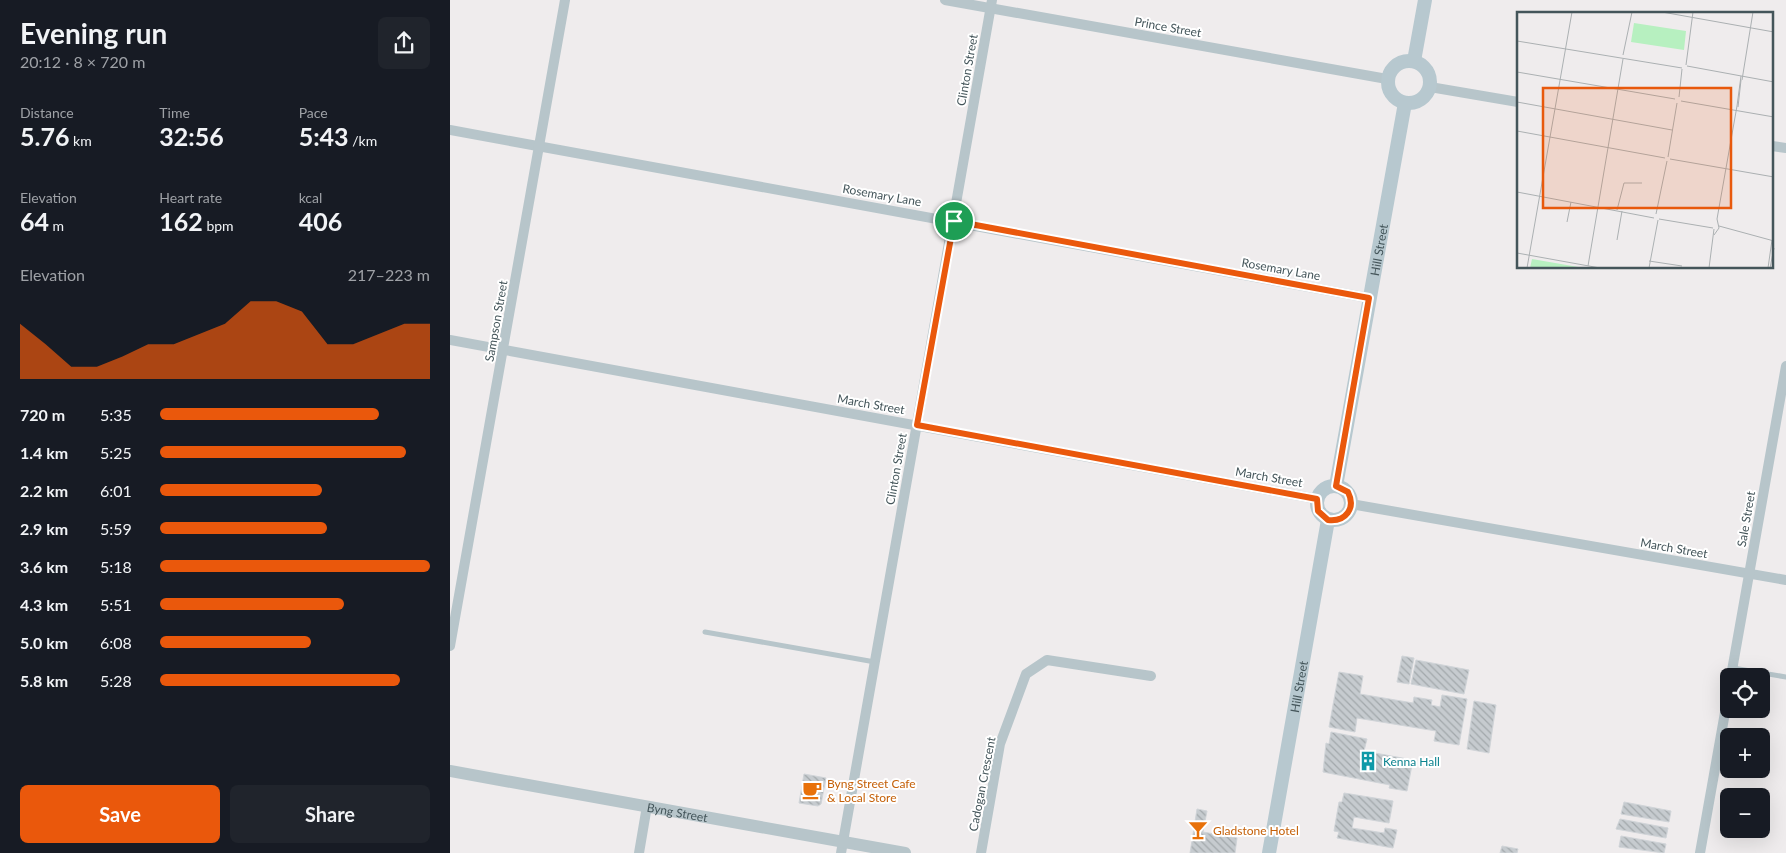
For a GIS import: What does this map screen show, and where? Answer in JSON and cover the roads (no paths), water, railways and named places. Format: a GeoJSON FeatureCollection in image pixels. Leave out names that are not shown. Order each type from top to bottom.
{"type":"FeatureCollection","features":[{"type":"Feature","properties":{"kind":"main road"},"geometry":{"type":"LineString","coordinates":[[1414,61],[1425,0]]}},
{"type":"Feature","properties":{"kind":"main road"},"geometry":{"type":"LineString","coordinates":[[1414,61],[1427,71],[1430,87],[1421,100],[1405,103],[1391,95],[1387,79],[1390,71],[1396,64],[1414,61]]}},
{"type":"Feature","properties":{"kind":"main road","name":"Hill Street"},"geometry":{"type":"LineString","coordinates":[[1336,486],[1405,103]]}},
{"type":"Feature","properties":{"kind":"main road"},"geometry":{"type":"LineString","coordinates":[[1336,486],[1348,492],[1351,504],[1346,515],[1335,520],[1328,520],[1318,511],[1317,499],[1324,489],[1336,486]]}},
{"type":"Feature","properties":{"kind":"main road","name":"Hill Street"},"geometry":{"type":"LineString","coordinates":[[1269,853],[1328,520]]}},
{"type":"Feature","properties":{"kind":"street","name":"Sampson Street"},"geometry":{"type":"LineString","coordinates":[[450,646],[565,0]]}},
{"type":"Feature","properties":{"kind":"street","name":"Prince Street"},"geometry":{"type":"LineString","coordinates":[[945,0],[991,4],[1387,79]]}},
{"type":"Feature","properties":{"kind":"street","name":"Clinton Street"},"geometry":{"type":"LineString","coordinates":[[842,847],[991,4]]}},
{"type":"Feature","properties":{"kind":"street"},"geometry":{"type":"LineString","coordinates":[[1430,87],[1517,102]]}},
{"type":"Feature","properties":{"kind":"street","name":"Rosemary Lane"},"geometry":{"type":"LineString","coordinates":[[450,130],[1369,298]]}},
{"type":"Feature","properties":{"kind":"street","name":"March Street"},"geometry":{"type":"LineString","coordinates":[[450,340],[1317,499]]}},
{"type":"Feature","properties":{"kind":"street","name":"Sale Street"},"geometry":{"type":"LineString","coordinates":[[1733,668],[1786,366]]}},
{"type":"Feature","properties":{"kind":"street","name":"March Street"},"geometry":{"type":"LineString","coordinates":[[1351,504],[1786,580]]}},
{"type":"Feature","properties":{"kind":"street","name":"Cadogan Crescent"},"geometry":{"type":"LineString","coordinates":[[981,853],[1000,744],[1026,674],[1047,660],[1152,676]]}},
{"type":"Feature","properties":{"kind":"street"},"geometry":{"type":"LineString","coordinates":[[1700,853],[1724,718]]}},
{"type":"Feature","properties":{"kind":"street","name":"Byng Street"},"geometry":{"type":"LineString","coordinates":[[450,771],[647,806],[842,847],[905,853]]}},
{"type":"Feature","properties":{"kind":"street"},"geometry":{"type":"LineString","coordinates":[[639,853],[647,806]]}},
{"type":"Feature","properties":{"kind":"lane"},"geometry":{"type":"LineString","coordinates":[[704,632],[875,662]]}},
{"type":"Feature","properties":{"kind":"lane"},"geometry":{"type":"LineString","coordinates":[[1770,676],[1786,677]]}},
{"type":"Feature","properties":{"kind":"place","name":"Kenna Hall"},"geometry":{"type":"Point","coordinates":[1368,761]}},
{"type":"Feature","properties":{"kind":"place","name":"Byng Street Cafe & Local Store"},"geometry":{"type":"Point","coordinates":[812,790]}},
{"type":"Feature","properties":{"kind":"place","name":"Gladstone Hotel"},"geometry":{"type":"Point","coordinates":[1198,830]}}]}
